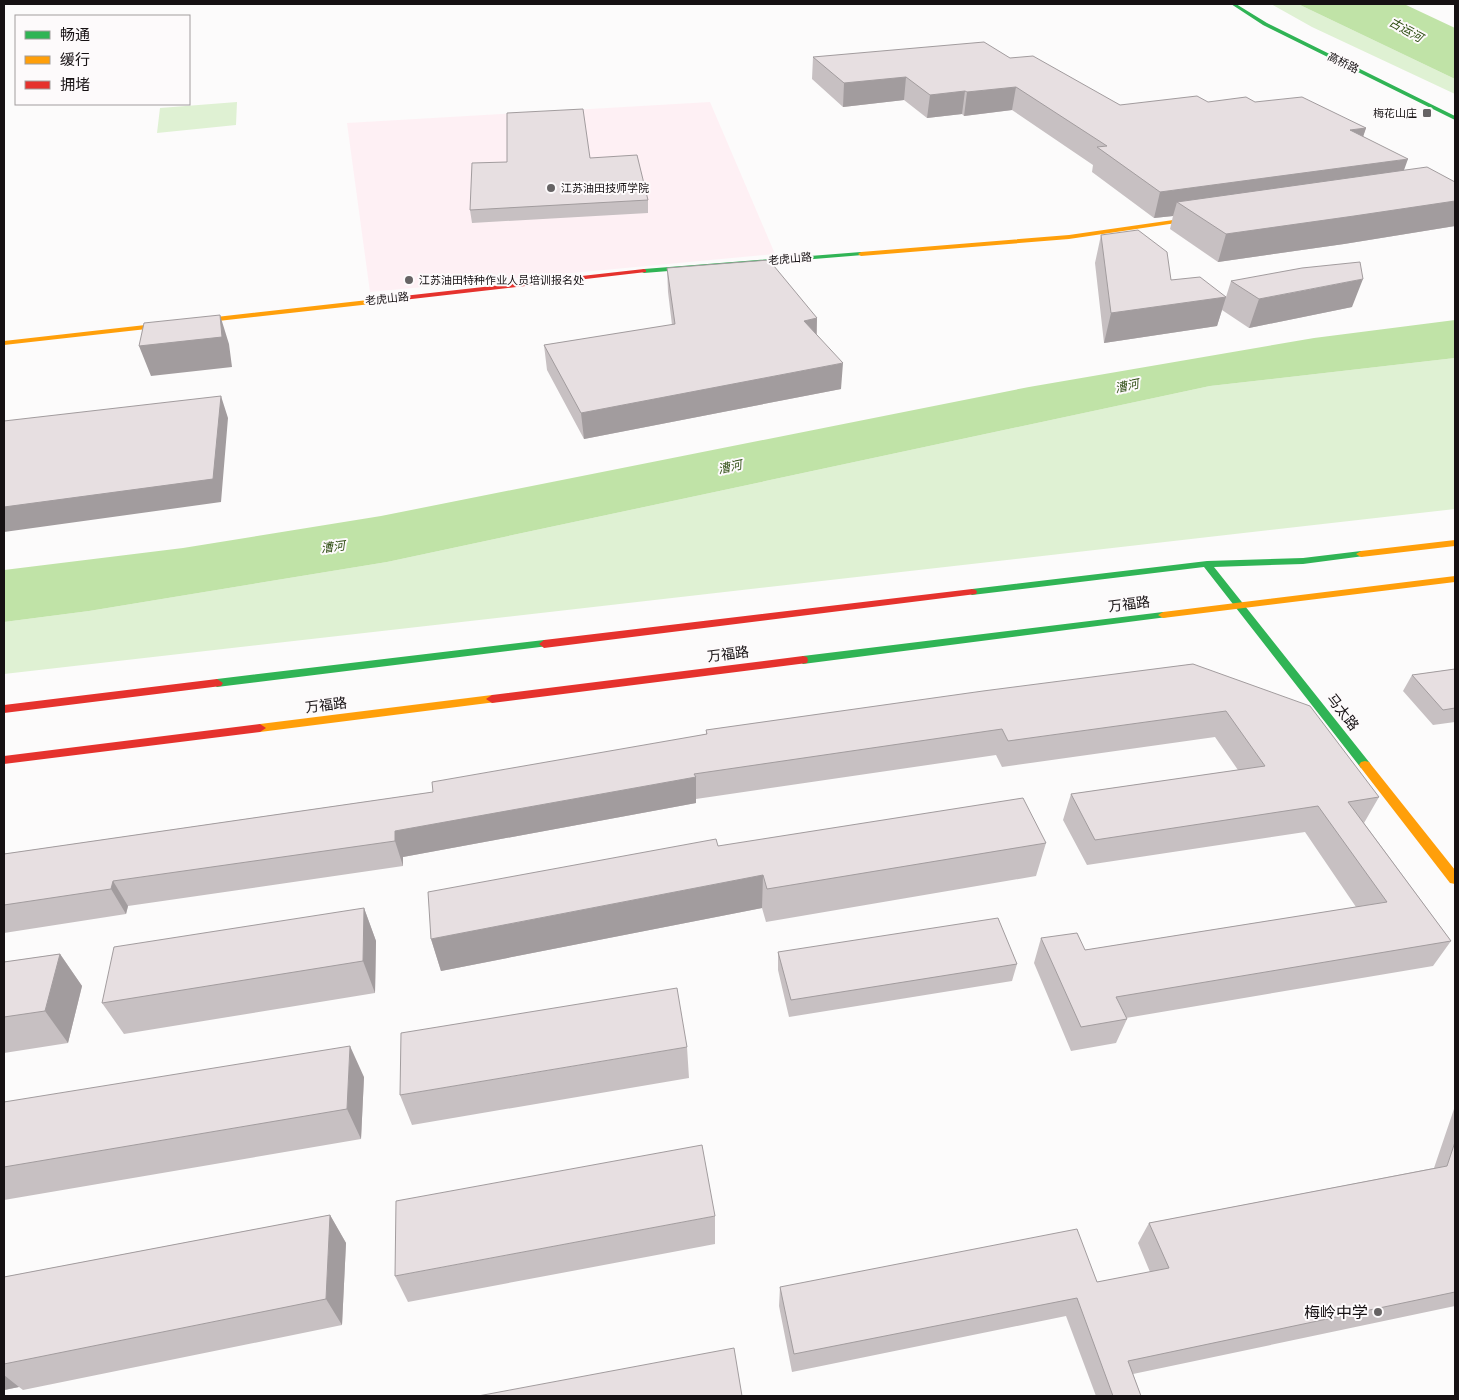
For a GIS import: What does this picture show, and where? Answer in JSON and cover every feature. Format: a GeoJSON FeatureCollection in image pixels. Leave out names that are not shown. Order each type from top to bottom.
{"type":"FeatureCollection","features":[{"type":"Feature","properties":{"kind":"main road","name":"高桥路"},"geometry":{"type":"LineString","coordinates":[[1233,4],[1265,24],[1455,118]]}},
{"type":"Feature","properties":{"kind":"main road","name":"高桥路"},"geometry":{"type":"LineString","coordinates":[[1244,4],[1273,23],[1455,112]]}},
{"type":"Feature","properties":{"kind":"main road","name":"老虎山路"},"geometry":{"type":"LineString","coordinates":[[4,343],[619,273],[1069,237],[1224,215]]}},
{"type":"Feature","properties":{"kind":"main road"},"geometry":{"type":"LineString","coordinates":[[4,709],[1207,564],[1303,561],[1455,543]]}},
{"type":"Feature","properties":{"kind":"main road","name":"马太路"},"geometry":{"type":"LineString","coordinates":[[1207,564],[1455,879]]}},
{"type":"Feature","properties":{"kind":"main road","name":"万福路"},"geometry":{"type":"LineString","coordinates":[[4,760],[1455,579]]}},
{"type":"Feature","properties":{"kind":"shaded area"},"geometry":{"type":"Polygon","coordinates":[[[1271,4],[1298,4],[1455,79],[1455,94],[1312,27],[1271,4]]]}},
{"type":"Feature","properties":{"kind":"shaded area"},"geometry":{"type":"Polygon","coordinates":[[[237,102],[236,125],[157,133],[160,108],[237,102]]]}},
{"type":"Feature","properties":{"kind":"shaded area","name":"江苏油田技师学院"},"geometry":{"type":"Polygon","coordinates":[[[710,102],[775,254],[370,292],[347,123],[710,102]]]}},
{"type":"Feature","properties":{"kind":"shaded area"},"geometry":{"type":"Polygon","coordinates":[[[1455,358],[1455,509],[4,674],[4,622],[89,611],[387,562],[1210,386],[1455,358]]]}},
{"type":"Feature","properties":{"kind":"water","name":"古运河"},"geometry":{"type":"Polygon","coordinates":[[[1298,4],[1404,4],[1455,28],[1455,79],[1298,4]]]}},
{"type":"Feature","properties":{"kind":"water","name":"漕河"},"geometry":{"type":"Polygon","coordinates":[[[1455,320],[1455,358],[1210,386],[387,562],[89,611],[4,622],[4,570],[183,548],[381,516],[1029,387],[1314,338],[1455,320]]]}},
{"type":"Feature","properties":{"kind":"building"},"geometry":{"type":"Polygon","coordinates":[[[984,42],[1010,58],[1033,56],[1120,105],[1197,96],[1208,102],[1246,97],[1255,102],[1302,97],[1366,128],[1350,130],[1408,159],[1160,192],[1097,147],[1107,146],[1016,87],[930,95],[906,77],[844,83],[813,57],[984,42]]]}},
{"type":"Feature","properties":{"kind":"building"},"geometry":{"type":"Polygon","coordinates":[[[583,109],[590,158],[637,155],[648,200],[470,210],[472,163],[507,162],[507,113],[583,109]]]}},
{"type":"Feature","properties":{"kind":"building"},"geometry":{"type":"Polygon","coordinates":[[[1427,167],[1455,182],[1455,201],[1226,234],[1177,202],[1427,167]]]}},
{"type":"Feature","properties":{"kind":"building"},"geometry":{"type":"Polygon","coordinates":[[[1138,230],[1167,252],[1171,280],[1200,277],[1226,297],[1111,313],[1101,235],[1138,230]]]}},
{"type":"Feature","properties":{"kind":"building"},"geometry":{"type":"Polygon","coordinates":[[[769,260],[817,318],[804,321],[843,363],[581,413],[544,345],[675,324],[667,268],[769,260]]]}},
{"type":"Feature","properties":{"kind":"building"},"geometry":{"type":"Polygon","coordinates":[[[1360,262],[1363,279],[1259,299],[1231,281],[1302,268],[1360,262]]]}},
{"type":"Feature","properties":{"kind":"building"},"geometry":{"type":"Polygon","coordinates":[[[220,315],[222,337],[139,346],[144,323],[220,315]]]}},
{"type":"Feature","properties":{"kind":"building"},"geometry":{"type":"Polygon","coordinates":[[[221,396],[213,479],[4,507],[4,421],[221,396]]]}},
{"type":"Feature","properties":{"kind":"building"},"geometry":{"type":"Polygon","coordinates":[[[1193,664],[1310,706],[1379,797],[1348,802],[1451,941],[1116,997],[1127,1019],[1081,1027],[1041,938],[1077,933],[1085,950],[1387,902],[1318,806],[1095,840],[1071,794],[1265,766],[1226,711],[1008,741],[1002,729],[694,774],[696,777],[395,831],[395,841],[113,881],[111,889],[4,905],[4,854],[433,792],[432,782],[707,734],[706,730],[1193,664]]]}},
{"type":"Feature","properties":{"kind":"building"},"geometry":{"type":"Polygon","coordinates":[[[1455,669],[1455,708],[1443,710],[1412,675],[1455,669]]]}},
{"type":"Feature","properties":{"kind":"building"},"geometry":{"type":"Polygon","coordinates":[[[1023,798],[1046,843],[767,889],[763,875],[431,939],[428,892],[716,839],[718,846],[1023,798]]]}},
{"type":"Feature","properties":{"kind":"building"},"geometry":{"type":"Polygon","coordinates":[[[364,908],[363,961],[102,1003],[114,947],[364,908]]]}},
{"type":"Feature","properties":{"kind":"building"},"geometry":{"type":"Polygon","coordinates":[[[998,918],[1017,964],[791,1000],[778,952],[998,918]]]}},
{"type":"Feature","properties":{"kind":"building"},"geometry":{"type":"Polygon","coordinates":[[[60,954],[45,1011],[4,1017],[4,962],[60,954]]]}},
{"type":"Feature","properties":{"kind":"building"},"geometry":{"type":"Polygon","coordinates":[[[677,988],[687,1047],[400,1095],[401,1033],[677,988]]]}},
{"type":"Feature","properties":{"kind":"building"},"geometry":{"type":"Polygon","coordinates":[[[350,1046],[347,1109],[4,1167],[4,1102],[350,1046]]]}},
{"type":"Feature","properties":{"kind":"building"},"geometry":{"type":"Polygon","coordinates":[[[1455,1142],[1455,1292],[1128,1361],[1141,1396],[1113,1396],[1077,1298],[794,1354],[780,1287],[1077,1229],[1097,1282],[1169,1268],[1149,1223],[1447,1166],[1455,1142]]]}},
{"type":"Feature","properties":{"kind":"building"},"geometry":{"type":"Polygon","coordinates":[[[702,1145],[715,1216],[395,1276],[396,1201],[702,1145]]]}},
{"type":"Feature","properties":{"kind":"building"},"geometry":{"type":"Polygon","coordinates":[[[330,1215],[326,1299],[4,1364],[4,1277],[330,1215]]]}},
{"type":"Feature","properties":{"kind":"building"},"geometry":{"type":"Polygon","coordinates":[[[734,1348],[742,1396],[478,1396],[734,1348]]]}},
{"type":"Feature","properties":{"kind":"traffic: fast"},"geometry":{"type":"LineString","coordinates":[[1233,4],[1265,24],[1455,118]]}},
{"type":"Feature","properties":{"kind":"traffic: fast"},"geometry":{"type":"LineString","coordinates":[[644,271],[861,254]]}},
{"type":"Feature","properties":{"kind":"traffic: fast"},"geometry":{"type":"LineString","coordinates":[[972,592],[1207,564],[1303,561],[1361,554]]}},
{"type":"Feature","properties":{"kind":"traffic: fast"},"geometry":{"type":"LineString","coordinates":[[1207,564],[1365,765]]}},
{"type":"Feature","properties":{"kind":"traffic: fast"},"geometry":{"type":"LineString","coordinates":[[803,660],[1163,615]]}},
{"type":"Feature","properties":{"kind":"traffic: fast"},"geometry":{"type":"LineString","coordinates":[[217,683],[544,644]]}},
{"type":"Feature","properties":{"kind":"traffic: slow"},"geometry":{"type":"LineString","coordinates":[[861,254],[1069,237],[1208,217]]}},
{"type":"Feature","properties":{"kind":"traffic: slow"},"geometry":{"type":"LineString","coordinates":[[4,343],[368,302]]}},
{"type":"Feature","properties":{"kind":"traffic: slow"},"geometry":{"type":"LineString","coordinates":[[1361,554],[1455,543]]}},
{"type":"Feature","properties":{"kind":"traffic: slow"},"geometry":{"type":"LineString","coordinates":[[1163,615],[1455,579]]}},
{"type":"Feature","properties":{"kind":"traffic: slow"},"geometry":{"type":"LineString","coordinates":[[260,728],[492,699]]}},
{"type":"Feature","properties":{"kind":"traffic: slow"},"geometry":{"type":"LineString","coordinates":[[1365,765],[1455,879]]}},
{"type":"Feature","properties":{"kind":"traffic: jam"},"geometry":{"type":"LineString","coordinates":[[368,302],[644,271]]}},
{"type":"Feature","properties":{"kind":"traffic: jam"},"geometry":{"type":"LineString","coordinates":[[544,644],[972,592]]}},
{"type":"Feature","properties":{"kind":"traffic: jam"},"geometry":{"type":"LineString","coordinates":[[492,699],[803,660]]}},
{"type":"Feature","properties":{"kind":"traffic: jam"},"geometry":{"type":"LineString","coordinates":[[4,709],[217,683]]}},
{"type":"Feature","properties":{"kind":"traffic: jam"},"geometry":{"type":"LineString","coordinates":[[4,760],[260,728]]}},
{"type":"Feature","properties":{"kind":"place","name":"梅花山庄"},"geometry":{"type":"Point","coordinates":[1427,113]}},
{"type":"Feature","properties":{"kind":"place","name":"江苏油田技师学院"},"geometry":{"type":"Point","coordinates":[551,188]}},
{"type":"Feature","properties":{"kind":"place","name":"江苏油田特种作业人员培训报名处"},"geometry":{"type":"Point","coordinates":[409,280]}},
{"type":"Feature","properties":{"kind":"place","name":"梅岭中学"},"geometry":{"type":"Point","coordinates":[1378,1312]}}]}
